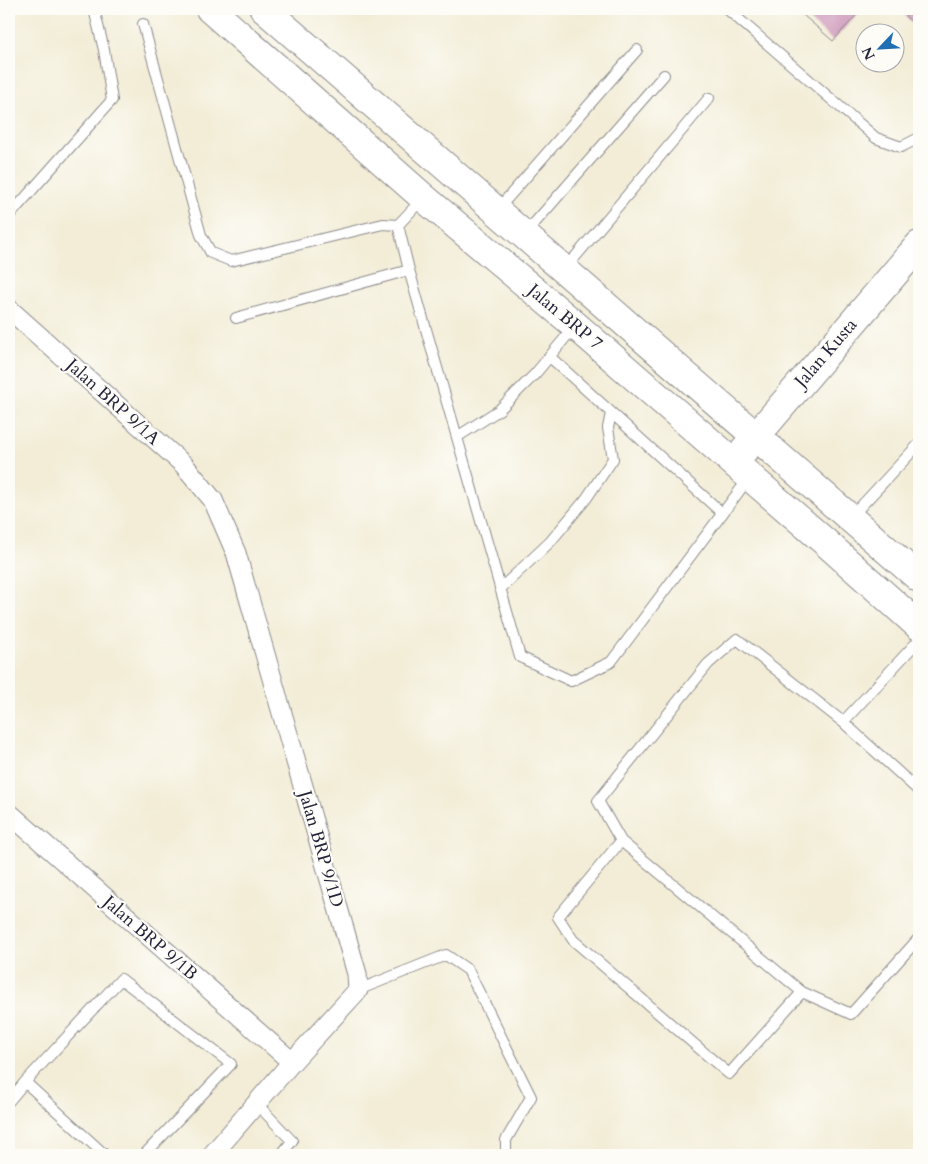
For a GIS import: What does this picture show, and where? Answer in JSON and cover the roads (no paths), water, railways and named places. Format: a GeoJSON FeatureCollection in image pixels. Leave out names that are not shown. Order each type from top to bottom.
{"type":"FeatureCollection","features":[{"type":"Feature","properties":{"kind":"main road","name":"Jalan BRP 7"},"geometry":{"type":"LineString","coordinates":[[210,9],[424,198],[575,325],[919,626]]}},
{"type":"Feature","properties":{"kind":"main road","name":"Jalan BRP 7"},"geometry":{"type":"LineString","coordinates":[[264,9],[919,577]]}},
{"type":"Feature","properties":{"kind":"main road","name":"Jalan Kusta"},"geometry":{"type":"LineString","coordinates":[[742,470],[756,436],[919,245]]}},
{"type":"Feature","properties":{"kind":"street","name":"Jalan BRP 9/1A"},"geometry":{"type":"LineString","coordinates":[[9,309],[184,465],[213,500]]}},
{"type":"Feature","properties":{"kind":"street","name":"Jalan BRP 9/1D"},"geometry":{"type":"LineString","coordinates":[[213,500],[236,553],[357,974],[358,990]]}},
{"type":"Feature","properties":{"kind":"street","name":"Jalan BRP 9/1B"},"geometry":{"type":"LineString","coordinates":[[9,813],[292,1062]]}},
{"type":"Feature","properties":{"kind":"street"},"geometry":{"type":"LineString","coordinates":[[212,1155],[258,1104],[292,1062],[358,990]]}},
{"type":"Feature","properties":{"kind":"lane"},"geometry":{"type":"LineString","coordinates":[[9,216],[112,100],[104,50],[94,9]]}},
{"type":"Feature","properties":{"kind":"lane"},"geometry":{"type":"LineString","coordinates":[[727,9],[876,138],[901,147],[919,138]]}},
{"type":"Feature","properties":{"kind":"lane"},"geometry":{"type":"LineString","coordinates":[[143,24],[201,235],[211,253],[231,260],[383,224],[398,225],[424,198]]}},
{"type":"Feature","properties":{"kind":"lane"},"geometry":{"type":"LineString","coordinates":[[497,211],[638,50]]}},
{"type":"Feature","properties":{"kind":"lane"},"geometry":{"type":"LineString","coordinates":[[524,234],[664,75]]}},
{"type":"Feature","properties":{"kind":"lane"},"geometry":{"type":"LineString","coordinates":[[565,270],[709,98]]}},
{"type":"Feature","properties":{"kind":"lane"},"geometry":{"type":"LineString","coordinates":[[398,225],[409,270],[520,657],[571,681],[611,662],[722,513],[742,470]]}},
{"type":"Feature","properties":{"kind":"lane"},"geometry":{"type":"LineString","coordinates":[[236,318],[409,270]]}},
{"type":"Feature","properties":{"kind":"lane"},"geometry":{"type":"LineString","coordinates":[[457,437],[499,410],[535,374],[575,325]]}},
{"type":"Feature","properties":{"kind":"lane"},"geometry":{"type":"LineString","coordinates":[[550,357],[722,513]]}},
{"type":"Feature","properties":{"kind":"lane"},"geometry":{"type":"LineString","coordinates":[[500,589],[550,542],[586,500],[613,459],[608,428],[611,413]]}},
{"type":"Feature","properties":{"kind":"lane"},"geometry":{"type":"LineString","coordinates":[[850,518],[919,444]]}},
{"type":"Feature","properties":{"kind":"lane"},"geometry":{"type":"LineString","coordinates":[[919,791],[843,722],[737,639],[708,664],[598,801],[621,841],[802,992],[851,1014],[919,938]]}},
{"type":"Feature","properties":{"kind":"lane"},"geometry":{"type":"LineString","coordinates":[[843,722],[919,640]]}},
{"type":"Feature","properties":{"kind":"lane"},"geometry":{"type":"LineString","coordinates":[[621,841],[558,916],[574,940],[729,1074],[802,992]]}},
{"type":"Feature","properties":{"kind":"lane"},"geometry":{"type":"LineString","coordinates":[[358,990],[446,955],[468,970],[530,1097],[506,1140],[506,1155]]}},
{"type":"Feature","properties":{"kind":"lane"},"geometry":{"type":"LineString","coordinates":[[9,1101],[121,979],[231,1064],[144,1155]]}},
{"type":"Feature","properties":{"kind":"lane"},"geometry":{"type":"LineString","coordinates":[[25,1082],[105,1155]]}},
{"type":"Feature","properties":{"kind":"lane"},"geometry":{"type":"LineString","coordinates":[[258,1104],[292,1141],[281,1155]]}},
{"type":"Feature","properties":{"kind":"railway"},"geometry":{"type":"LineString","coordinates":[[912,1155],[919,1150]]}}]}
